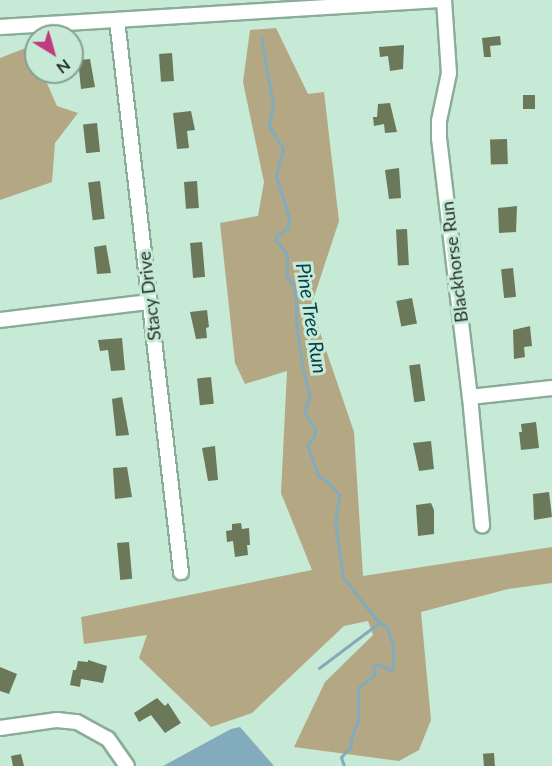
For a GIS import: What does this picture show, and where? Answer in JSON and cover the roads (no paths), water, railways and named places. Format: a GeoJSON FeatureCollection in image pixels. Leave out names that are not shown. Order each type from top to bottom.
{"type":"FeatureCollection","features":[{"type":"Feature","properties":{"kind":"street"},"geometry":{"type":"LineString","coordinates":[[0,27],[437,0]]}},
{"type":"Feature","properties":{"kind":"street","name":"Blackhorse Run"},"geometry":{"type":"LineString","coordinates":[[444,0],[449,73],[439,121],[439,138],[470,397],[482,525]]}},
{"type":"Feature","properties":{"kind":"street","name":"Stacy Drive"},"geometry":{"type":"LineString","coordinates":[[117,20],[181,572]]}},
{"type":"Feature","properties":{"kind":"street"},"geometry":{"type":"LineString","coordinates":[[0,320],[149,302]]}},
{"type":"Feature","properties":{"kind":"street"},"geometry":{"type":"LineString","coordinates":[[470,397],[552,388]]}},
{"type":"Feature","properties":{"kind":"street"},"geometry":{"type":"LineString","coordinates":[[0,728],[57,720],[77,722],[108,739],[127,766]]}},
{"type":"Feature","properties":{"kind":"water"},"geometry":{"type":"Polygon","coordinates":[[[240,727],[274,766],[163,766],[231,729],[240,727]]]}},
{"type":"Feature","properties":{"kind":"waterway","name":"Pine Tree Run"},"geometry":{"type":"LineString","coordinates":[[261,38],[273,105],[269,126],[283,148],[276,176],[289,217],[287,229],[277,235],[276,241],[287,254],[287,277],[293,285],[296,300],[296,322],[302,365],[310,396],[304,411],[315,429],[314,437],[307,445],[318,476],[327,481],[339,495],[335,522],[343,577],[375,618],[387,628],[393,647],[391,670],[378,664],[373,667],[375,674],[358,688],[358,720],[351,738],[351,746],[341,757],[344,766]]}},
{"type":"Feature","properties":{"kind":"waterway"},"geometry":{"type":"LineString","coordinates":[[319,668],[380,622]]}}]}
